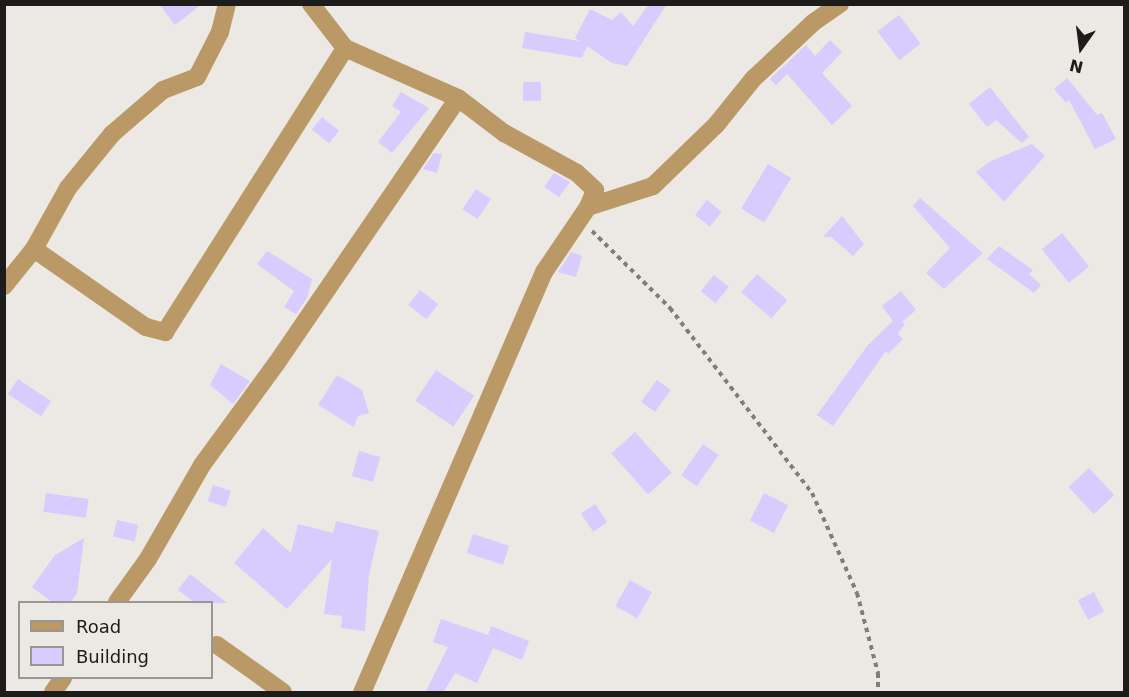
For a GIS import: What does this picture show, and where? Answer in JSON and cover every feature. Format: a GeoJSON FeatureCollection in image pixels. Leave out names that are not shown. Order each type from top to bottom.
{"type":"FeatureCollection","features":[{"type":"Feature","properties":{"kind":"street"},"geometry":{"type":"LineString","coordinates":[[4,286],[34,249],[68,188],[112,134],[164,90],[197,77],[220,32],[227,4]]}},
{"type":"Feature","properties":{"kind":"street"},"geometry":{"type":"LineString","coordinates":[[310,4],[345,48],[458,98],[504,133],[588,183],[595,190],[583,213],[544,272],[362,693]]}},
{"type":"Feature","properties":{"kind":"street"},"geometry":{"type":"LineString","coordinates":[[583,213],[653,186],[716,125],[753,79],[814,22],[840,4]]}},
{"type":"Feature","properties":{"kind":"street"},"geometry":{"type":"LineString","coordinates":[[34,249],[146,327],[165,333],[345,48]]}},
{"type":"Feature","properties":{"kind":"street"},"geometry":{"type":"LineString","coordinates":[[118,601],[148,560],[202,465],[276,364],[458,98]]}},
{"type":"Feature","properties":{"kind":"street"},"geometry":{"type":"LineString","coordinates":[[217,645],[283,693]]}},
{"type":"Feature","properties":{"kind":"street"},"geometry":{"type":"LineString","coordinates":[[53,693],[62,679]]}},
{"type":"Feature","properties":{"kind":"path"},"geometry":{"type":"LineString","coordinates":[[583,213],[670,308],[812,493],[857,593],[878,673],[878,693]]}},
{"type":"Feature","properties":{"kind":"building"},"geometry":{"type":"Polygon","coordinates":[[[159,4],[202,4],[175,25],[159,4]]]}},
{"type":"Feature","properties":{"kind":"building"},"geometry":{"type":"Polygon","coordinates":[[[649,4],[667,4],[627,66],[612,63],[587,46],[582,58],[522,48],[525,32],[580,41],[575,38],[590,9],[612,20],[621,12],[633,26],[649,4]]]}},
{"type":"Feature","properties":{"kind":"building"},"geometry":{"type":"Polygon","coordinates":[[[899,15],[921,44],[899,60],[877,31],[899,15]]]}},
{"type":"Feature","properties":{"kind":"building"},"geometry":{"type":"Polygon","coordinates":[[[830,40],[842,52],[822,73],[852,106],[832,125],[787,74],[776,85],[770,79],[806,45],[815,56],[830,40]]]}},
{"type":"Feature","properties":{"kind":"building"},"geometry":{"type":"Polygon","coordinates":[[[1067,78],[1097,115],[1102,113],[1116,139],[1095,149],[1069,100],[1066,103],[1054,89],[1067,78]]]}},
{"type":"Feature","properties":{"kind":"building"},"geometry":{"type":"Polygon","coordinates":[[[523,82],[541,82],[541,101],[523,101],[523,82]]]}},
{"type":"Feature","properties":{"kind":"building"},"geometry":{"type":"Polygon","coordinates":[[[990,87],[1029,137],[1022,143],[996,120],[987,127],[969,104],[990,87]]]}},
{"type":"Feature","properties":{"kind":"building"},"geometry":{"type":"Polygon","coordinates":[[[401,92],[429,108],[392,153],[378,142],[401,112],[392,106],[401,92]]]}},
{"type":"Feature","properties":{"kind":"building"},"geometry":{"type":"Polygon","coordinates":[[[322,117],[339,131],[329,143],[312,129],[322,117]]]}},
{"type":"Feature","properties":{"kind":"building"},"geometry":{"type":"Polygon","coordinates":[[[1032,144],[1045,156],[1004,202],[976,172],[989,162],[1032,144]]]}},
{"type":"Feature","properties":{"kind":"building"},"geometry":{"type":"Polygon","coordinates":[[[434,153],[442,154],[437,173],[423,169],[434,153]]]}},
{"type":"Feature","properties":{"kind":"building"},"geometry":{"type":"Polygon","coordinates":[[[768,164],[791,178],[764,222],[741,209],[768,164]]]}},
{"type":"Feature","properties":{"kind":"building"},"geometry":{"type":"Polygon","coordinates":[[[554,173],[570,182],[559,197],[544,187],[554,173]]]}},
{"type":"Feature","properties":{"kind":"building"},"geometry":{"type":"Polygon","coordinates":[[[476,189],[491,199],[478,219],[463,209],[476,189]]]}},
{"type":"Feature","properties":{"kind":"building"},"geometry":{"type":"Polygon","coordinates":[[[920,198],[983,253],[944,289],[926,273],[950,248],[913,206],[920,198]]]}},
{"type":"Feature","properties":{"kind":"building"},"geometry":{"type":"Polygon","coordinates":[[[707,200],[722,212],[710,227],[695,215],[707,200]]]}},
{"type":"Feature","properties":{"kind":"building"},"geometry":{"type":"Polygon","coordinates":[[[842,216],[864,244],[853,256],[831,237],[823,237],[842,216]]]}},
{"type":"Feature","properties":{"kind":"building"},"geometry":{"type":"Polygon","coordinates":[[[1062,233],[1089,266],[1069,283],[1042,249],[1062,233]]]}},
{"type":"Feature","properties":{"kind":"building"},"geometry":{"type":"Polygon","coordinates":[[[999,246],[1033,270],[1029,274],[1041,285],[1034,293],[987,259],[999,246]]]}},
{"type":"Feature","properties":{"kind":"building"},"geometry":{"type":"Polygon","coordinates":[[[267,251],[312,279],[307,298],[296,314],[284,307],[294,291],[257,264],[267,251]]]}},
{"type":"Feature","properties":{"kind":"building"},"geometry":{"type":"Polygon","coordinates":[[[571,252],[582,256],[576,277],[558,272],[571,252]]]}},
{"type":"Feature","properties":{"kind":"building"},"geometry":{"type":"Polygon","coordinates":[[[757,274],[787,300],[771,318],[741,292],[757,274]]]}},
{"type":"Feature","properties":{"kind":"building"},"geometry":{"type":"Polygon","coordinates":[[[714,275],[729,287],[716,303],[701,291],[714,275]]]}},
{"type":"Feature","properties":{"kind":"building"},"geometry":{"type":"Polygon","coordinates":[[[420,290],[438,304],[426,319],[408,305],[420,290]]]}},
{"type":"Feature","properties":{"kind":"building"},"geometry":{"type":"Polygon","coordinates":[[[901,291],[916,310],[902,322],[905,324],[898,334],[903,339],[888,354],[886,351],[833,426],[817,415],[868,345],[893,321],[882,306],[901,291]]]}},
{"type":"Feature","properties":{"kind":"building"},"geometry":{"type":"Polygon","coordinates":[[[221,364],[250,381],[233,404],[210,385],[221,364]]]}},
{"type":"Feature","properties":{"kind":"building"},"geometry":{"type":"Polygon","coordinates":[[[436,370],[474,396],[453,426],[415,401],[436,370]]]}},
{"type":"Feature","properties":{"kind":"building"},"geometry":{"type":"Polygon","coordinates":[[[337,375],[362,390],[369,413],[358,416],[354,427],[318,405],[337,375]]]}},
{"type":"Feature","properties":{"kind":"building"},"geometry":{"type":"Polygon","coordinates":[[[18,379],[51,401],[41,416],[8,394],[18,379]]]}},
{"type":"Feature","properties":{"kind":"building"},"geometry":{"type":"Polygon","coordinates":[[[657,380],[671,390],[655,412],[641,402],[657,380]]]}},
{"type":"Feature","properties":{"kind":"building"},"geometry":{"type":"Polygon","coordinates":[[[635,432],[672,473],[648,494],[611,453],[635,432]]]}},
{"type":"Feature","properties":{"kind":"building"},"geometry":{"type":"Polygon","coordinates":[[[703,444],[719,455],[697,486],[681,475],[703,444]]]}},
{"type":"Feature","properties":{"kind":"building"},"geometry":{"type":"Polygon","coordinates":[[[359,451],[380,457],[373,482],[352,476],[359,451]]]}},
{"type":"Feature","properties":{"kind":"building"},"geometry":{"type":"Polygon","coordinates":[[[1089,468],[1114,495],[1094,514],[1069,487],[1089,468]]]}},
{"type":"Feature","properties":{"kind":"building"},"geometry":{"type":"Polygon","coordinates":[[[213,485],[231,491],[226,507],[208,501],[213,485]]]}},
{"type":"Feature","properties":{"kind":"building"},"geometry":{"type":"Polygon","coordinates":[[[46,493],[89,499],[86,518],[43,512],[46,493]]]}},
{"type":"Feature","properties":{"kind":"building"},"geometry":{"type":"Polygon","coordinates":[[[764,493],[788,505],[774,533],[750,521],[764,493]]]}},
{"type":"Feature","properties":{"kind":"building"},"geometry":{"type":"Polygon","coordinates":[[[595,504],[607,522],[593,532],[581,514],[595,504]]]}},
{"type":"Feature","properties":{"kind":"building"},"geometry":{"type":"Polygon","coordinates":[[[117,520],[138,525],[135,542],[113,537],[117,520]]]}},
{"type":"Feature","properties":{"kind":"building"},"geometry":{"type":"Polygon","coordinates":[[[336,521],[379,531],[369,575],[365,631],[341,628],[342,616],[324,614],[332,559],[287,609],[234,563],[263,528],[291,553],[298,524],[333,533],[336,521]]]}},
{"type":"Feature","properties":{"kind":"building"},"geometry":{"type":"Polygon","coordinates":[[[473,534],[509,546],[503,565],[467,553],[473,534]]]}},
{"type":"Feature","properties":{"kind":"building"},"geometry":{"type":"Polygon","coordinates":[[[84,538],[77,593],[71,601],[50,601],[32,587],[55,555],[84,538]]]}},
{"type":"Feature","properties":{"kind":"building"},"geometry":{"type":"Polygon","coordinates":[[[190,574],[227,603],[192,601],[178,590],[190,574]]]}},
{"type":"Feature","properties":{"kind":"building"},"geometry":{"type":"Polygon","coordinates":[[[630,580],[652,592],[637,618],[615,606],[630,580]]]}},
{"type":"Feature","properties":{"kind":"building"},"geometry":{"type":"Polygon","coordinates":[[[1094,592],[1104,612],[1088,620],[1078,600],[1094,592]]]}},
{"type":"Feature","properties":{"kind":"building"},"geometry":{"type":"Polygon","coordinates":[[[441,619],[488,635],[491,626],[529,641],[522,660],[493,648],[477,683],[455,673],[443,693],[425,693],[448,647],[433,642],[441,619]]]}}]}
